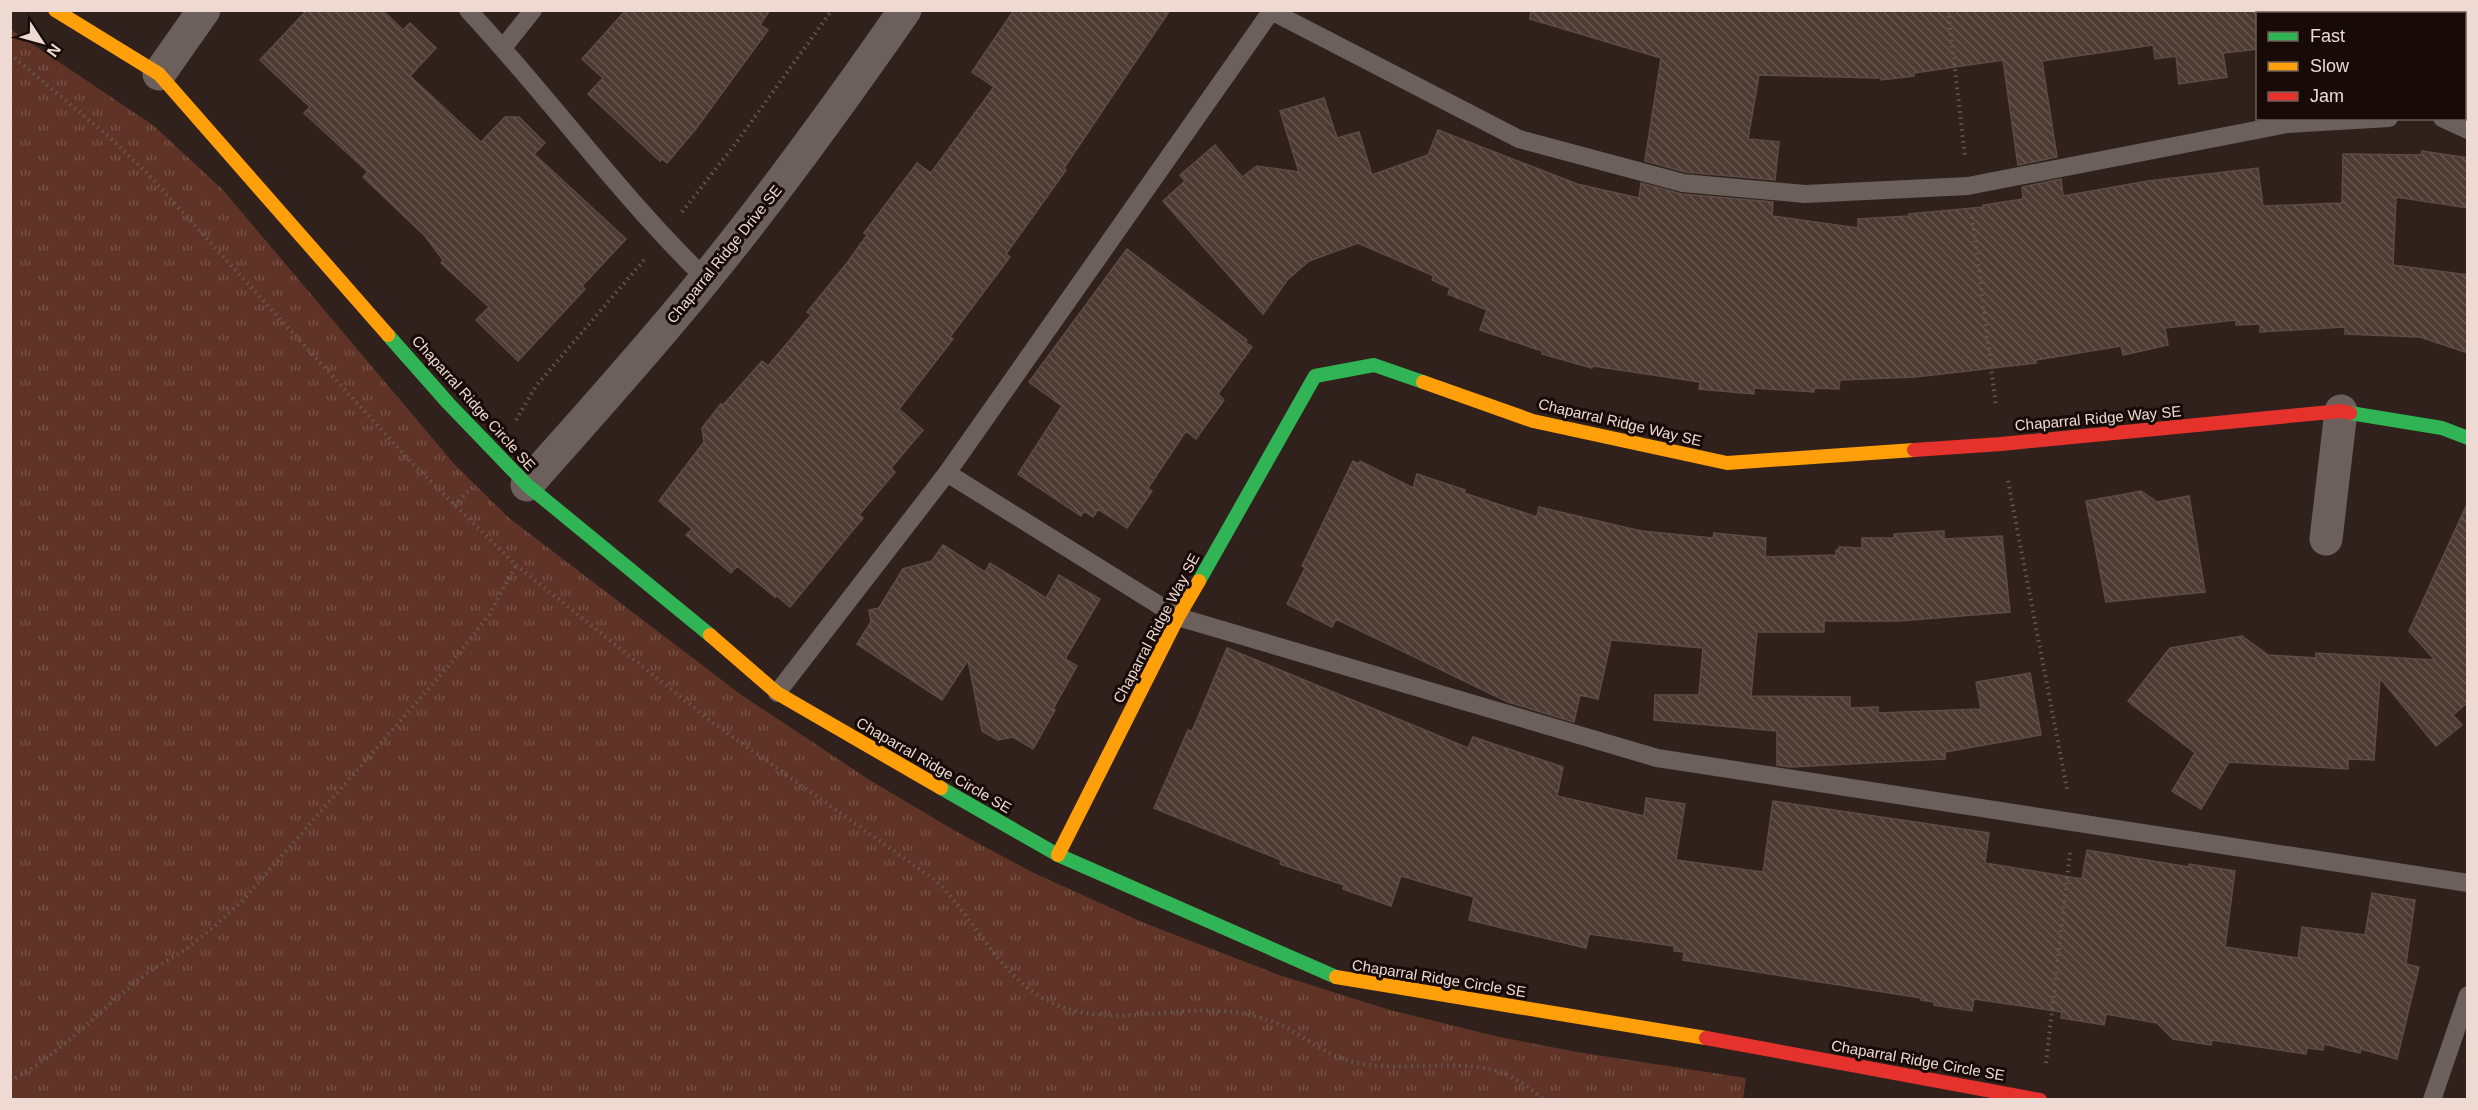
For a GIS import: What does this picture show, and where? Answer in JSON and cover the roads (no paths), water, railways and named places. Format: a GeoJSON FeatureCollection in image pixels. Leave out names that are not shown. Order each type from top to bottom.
{"type":"FeatureCollection","features":[{"type":"Feature","properties":{"kind":"street","name":"Chaparral Ridge Circle SE"},"geometry":{"type":"LineString","coordinates":[[55,10],[159,74],[448,403],[527,485],[571,523],[671,601],[777,693],[1058,855],[1339,978],[1696,1036],[2040,1100]]}},
{"type":"Feature","properties":{"kind":"street"},"geometry":{"type":"LineString","coordinates":[[159,74],[204,10]]}},
{"type":"Feature","properties":{"kind":"street","name":"Chaparral Ridge Drive SE"},"geometry":{"type":"LineString","coordinates":[[527,485],[706,279],[803,153],[905,10]]}},
{"type":"Feature","properties":{"kind":"street","name":"Chaparral Ridge Way SE"},"geometry":{"type":"LineString","coordinates":[[1058,855],[1178,617],[1315,376],[1374,365],[1533,421],[1727,463],[2001,444],[2341,411],[2442,428],[2468,438]]}},
{"type":"Feature","properties":{"kind":"street"},"geometry":{"type":"LineString","coordinates":[[2326,539],[2341,411]]}},
{"type":"Feature","properties":{"kind":"lane"},"geometry":{"type":"LineString","coordinates":[[468,10],[503,48],[662,237],[706,279]]}},
{"type":"Feature","properties":{"kind":"lane"},"geometry":{"type":"LineString","coordinates":[[503,48],[532,10]]}},
{"type":"Feature","properties":{"kind":"lane"},"geometry":{"type":"LineString","coordinates":[[777,693],[947,473],[1272,11],[1519,139],[1683,183],[1805,194],[1968,186],[2287,124],[2356,120]]}},
{"type":"Feature","properties":{"kind":"lane"},"geometry":{"type":"LineString","coordinates":[[2446,120],[2468,130]]}},
{"type":"Feature","properties":{"kind":"lane"},"geometry":{"type":"LineString","coordinates":[[947,473],[1178,617],[1657,758],[2468,883]]}},
{"type":"Feature","properties":{"kind":"lane"},"geometry":{"type":"LineString","coordinates":[[2432,1100],[2468,995]]}}]}
